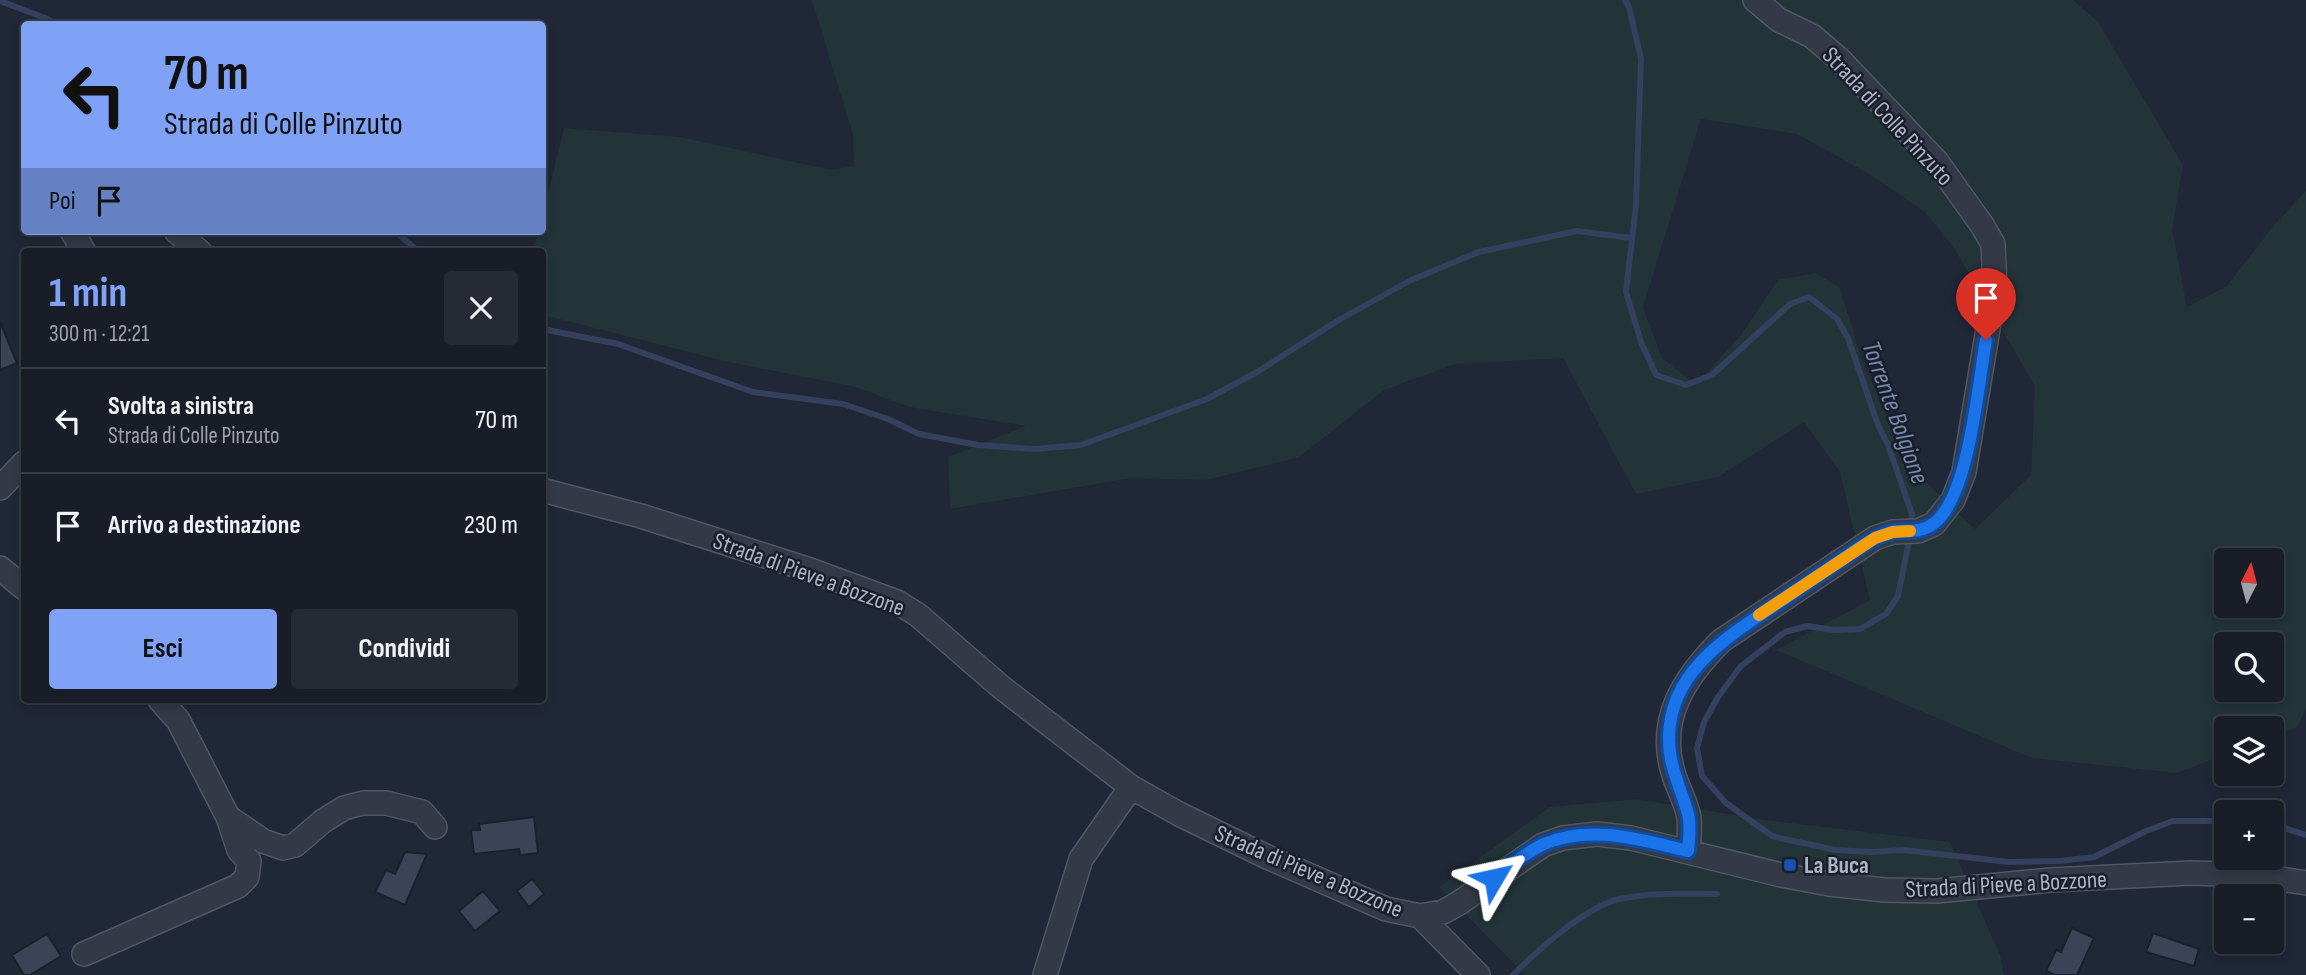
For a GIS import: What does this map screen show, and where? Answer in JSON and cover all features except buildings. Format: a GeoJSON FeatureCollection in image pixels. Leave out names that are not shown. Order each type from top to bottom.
{"type":"FeatureCollection","features":[{"type":"Feature","properties":{"kind":"street","name":"Strada di Colle Pinzuto"},"geometry":{"type":"LineString","coordinates":[[1688,851],[1689,817],[1672,769],[1669,737],[1672,712],[1682,687],[1700,662],[1721,640],[1875,538],[1893,532],[1918,531],[1934,524],[1954,500],[1964,472],[1994,287],[1993,244],[1937,162],[1839,59],[1812,36],[1779,20],[1755,0]]}},
{"type":"Feature","properties":{"kind":"street"},"geometry":{"type":"LineString","coordinates":[[181,235],[195,248]]}},
{"type":"Feature","properties":{"kind":"street"},"geometry":{"type":"LineString","coordinates":[[0,488],[21,466]]}},
{"type":"Feature","properties":{"kind":"street","name":"Strada di Pieve a Bozzone"},"geometry":{"type":"LineString","coordinates":[[546,491],[641,516],[821,574],[897,602],[918,615],[1021,703],[1131,787],[1263,855],[1386,909],[1420,916],[1434,915],[1450,909],[1530,852],[1563,838],[1606,835],[1631,838],[1793,877],[1884,890],[1937,891],[2051,880],[2191,873],[2254,876],[2306,883]]}},
{"type":"Feature","properties":{"kind":"street"},"geometry":{"type":"LineString","coordinates":[[0,568],[21,586]]}},
{"type":"Feature","properties":{"kind":"street"},"geometry":{"type":"LineString","coordinates":[[84,954],[238,886],[247,877],[249,861],[239,850],[228,817],[178,720],[163,703]]}},
{"type":"Feature","properties":{"kind":"street"},"geometry":{"type":"LineString","coordinates":[[1045,975],[1081,859],[1131,787]]}},
{"type":"Feature","properties":{"kind":"street"},"geometry":{"type":"LineString","coordinates":[[228,817],[262,841],[283,848],[295,845],[323,821],[344,808],[363,803],[386,803],[422,812],[435,827]]}},
{"type":"Feature","properties":{"kind":"street"},"geometry":{"type":"LineString","coordinates":[[1420,916],[1478,975]]}},
{"type":"Feature","properties":{"kind":"shaded area"},"geometry":{"type":"Polygon","coordinates":[[[812,0],[2073,0],[2098,22],[2183,165],[2172,230],[2187,307],[2227,286],[2274,225],[2306,191],[2306,709],[2297,727],[2284,732],[2284,716],[2214,716],[2214,759],[2177,773],[2032,758],[1776,650],[1870,600],[1840,472],[1804,422],[1718,477],[1636,494],[1563,358],[1455,364],[1384,390],[1299,457],[1206,480],[1131,478],[950,509],[948,457],[1026,426],[909,407],[856,387],[729,362],[546,316],[546,248],[534,248],[538,235],[546,235],[546,203],[564,128],[680,137],[831,170],[854,166],[853,135],[812,0]],[[1701,119],[1643,307],[1662,358],[1696,385],[1741,335],[1778,280],[1816,273],[1840,288],[1861,358],[1910,467],[1975,529],[2031,475],[2035,386],[1954,248],[1925,212],[1871,175],[1797,134],[1701,119]]]}},
{"type":"Feature","properties":{"kind":"shaded area"},"geometry":{"type":"Polygon","coordinates":[[[1637,799],[1765,820],[1950,842],[2000,955],[2004,975],[1525,975],[1439,887],[1550,807],[1637,799]]]}},
{"type":"Feature","properties":{"kind":"waterway","name":"Torrente Bolgione"},"geometry":{"type":"LineString","coordinates":[[1625,0],[1641,59],[1636,204],[1626,292],[1641,342],[1656,375],[1686,385],[1712,375],[1790,304],[1809,297],[1837,319],[1848,338],[1912,514],[1911,525]]}},
{"type":"Feature","properties":{"kind":"waterway"},"geometry":{"type":"LineString","coordinates":[[0,1],[50,21]]}},
{"type":"Feature","properties":{"kind":"waterway"},"geometry":{"type":"LineString","coordinates":[[546,330],[618,344],[753,392],[843,404],[888,419],[919,434],[978,445],[1035,449],[1081,445],[1207,399],[1411,280],[1479,252],[1577,231],[1631,238]]}},
{"type":"Feature","properties":{"kind":"waterway"},"geometry":{"type":"LineString","coordinates":[[400,235],[414,248]]}},
{"type":"Feature","properties":{"kind":"waterway","name":"Torrente Bolgione"},"geometry":{"type":"LineString","coordinates":[[1910,536],[1898,596],[1886,614],[1860,629],[1834,630],[1807,626],[1785,632],[1741,666],[1718,697],[1704,722],[1697,748],[1702,776],[1726,803],[1772,836],[1836,850],[1904,850],[2008,862],[2094,857],[2173,821],[2214,821]]}},
{"type":"Feature","properties":{"kind":"waterway","name":"Torrente Bolgione"},"geometry":{"type":"LineString","coordinates":[[2284,828],[2306,835]]}},
{"type":"Feature","properties":{"kind":"waterway"},"geometry":{"type":"LineString","coordinates":[[1513,975],[1562,931],[1605,904],[1643,895],[1717,894]]}},
{"type":"Feature","properties":{"kind":"slow traffic"},"geometry":{"type":"LineString","coordinates":[[1759,615],[1875,538],[1893,532],[1910,531]]}},
{"type":"Feature","properties":{"kind":"place","name":"La Buca"},"geometry":{"type":"Point","coordinates":[1790,865]}},
{"type":"Feature","properties":{"kind":"route"},"geometry":{"type":"LineString","coordinates":[[1494,878],[1536,848],[1571,836],[1616,836],[1688,851],[1689,817],[1672,769],[1669,737],[1672,712],[1682,687],[1700,662],[1721,640],[1862,546],[1893,532],[1918,531],[1934,524],[1954,500],[1964,472],[1986,340]]}}]}
